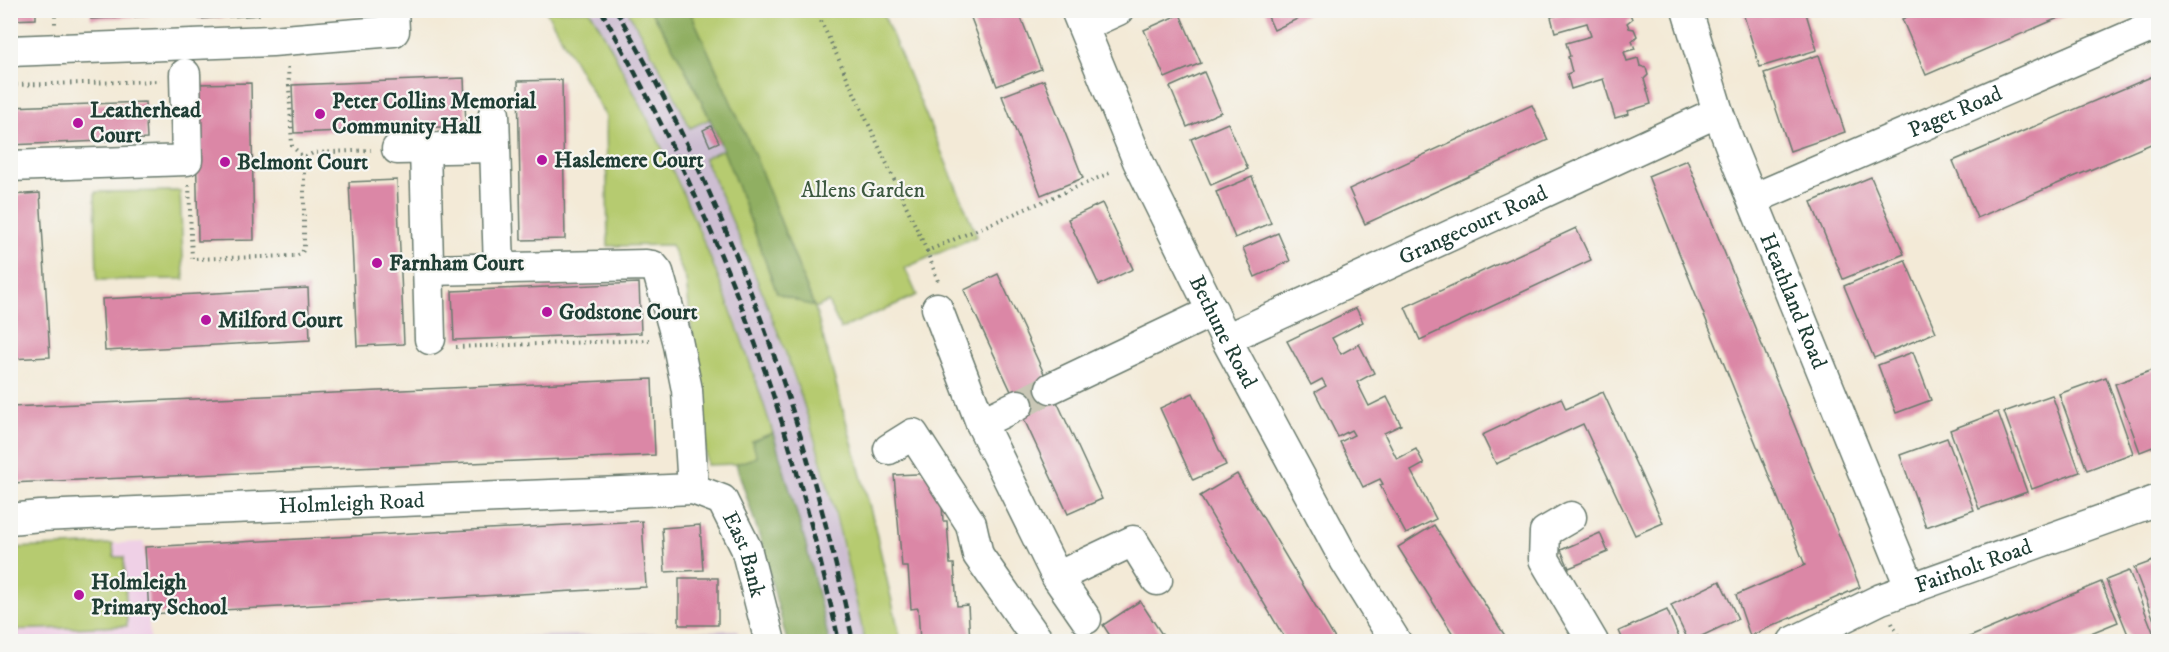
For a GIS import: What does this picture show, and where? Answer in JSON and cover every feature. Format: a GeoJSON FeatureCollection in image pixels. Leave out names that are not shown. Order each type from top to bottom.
{"type":"FeatureCollection","features":[{"type":"Feature","properties":{"kind":"street"},"geometry":{"type":"LineString","coordinates":[[10,51],[272,41],[394,31],[393,10]]}},
{"type":"Feature","properties":{"kind":"street"},"geometry":{"type":"LineString","coordinates":[[1079,18],[1118,10]]}},
{"type":"Feature","properties":{"kind":"street","name":"Heathland Road"},"geometry":{"type":"LineString","coordinates":[[1687,10],[1718,112],[1911,589]]}},
{"type":"Feature","properties":{"kind":"street","name":"Bethune Road"},"geometry":{"type":"LineString","coordinates":[[1079,18],[1138,161],[1227,339],[1345,560],[1396,642]]}},
{"type":"Feature","properties":{"kind":"street","name":"Paget Road"},"geometry":{"type":"LineString","coordinates":[[1753,199],[2158,24]]}},
{"type":"Feature","properties":{"kind":"street"},"geometry":{"type":"LineString","coordinates":[[10,166],[187,166],[185,77]]}},
{"type":"Feature","properties":{"kind":"street","name":"Grangecourt Road"},"geometry":{"type":"LineString","coordinates":[[1227,339],[1718,112]]}},
{"type":"Feature","properties":{"kind":"street"},"geometry":{"type":"LineString","coordinates":[[494,114],[499,268]]}},
{"type":"Feature","properties":{"kind":"street"},"geometry":{"type":"LineString","coordinates":[[430,339],[429,270],[399,149],[495,147]]}},
{"type":"Feature","properties":{"kind":"street"},"geometry":{"type":"LineString","coordinates":[[429,270],[653,266],[662,284],[687,390],[693,489]]}},
{"type":"Feature","properties":{"kind":"street"},"geometry":{"type":"LineString","coordinates":[[937,308],[981,423],[1057,577],[1086,619]]}},
{"type":"Feature","properties":{"kind":"street"},"geometry":{"type":"LineString","coordinates":[[1051,388],[1213,311]]}},
{"type":"Feature","properties":{"kind":"street"},"geometry":{"type":"LineString","coordinates":[[981,423],[1017,405]]}},
{"type":"Feature","properties":{"kind":"street"},"geometry":{"type":"LineString","coordinates":[[889,449],[913,434],[971,524],[978,555],[1039,642]]}},
{"type":"Feature","properties":{"kind":"street","name":"Holmleigh Road"},"geometry":{"type":"LineString","coordinates":[[10,519],[693,489]]}},
{"type":"Feature","properties":{"kind":"street","name":"East Bank"},"geometry":{"type":"LineString","coordinates":[[693,489],[722,500],[746,548],[770,642]]}},
{"type":"Feature","properties":{"kind":"street","name":"Fairholt Road"},"geometry":{"type":"LineString","coordinates":[[1793,642],[1881,599],[2158,500]]}},
{"type":"Feature","properties":{"kind":"street"},"geometry":{"type":"LineString","coordinates":[[1571,517],[1545,532],[1544,559],[1593,642]]}},
{"type":"Feature","properties":{"kind":"street"},"geometry":{"type":"LineString","coordinates":[[1057,577],[1133,541],[1157,580]]}},
{"type":"Feature","properties":{"kind":"path"},"geometry":{"type":"LineString","coordinates":[[816,10],[927,251],[1138,161]]}},
{"type":"Feature","properties":{"kind":"path"},"geometry":{"type":"LineString","coordinates":[[288,65],[292,146],[304,158]]}},
{"type":"Feature","properties":{"kind":"path"},"geometry":{"type":"LineString","coordinates":[[10,85],[185,77]]}},
{"type":"Feature","properties":{"kind":"path"},"geometry":{"type":"LineString","coordinates":[[187,166],[192,260],[295,256],[301,254],[304,249],[302,164],[304,158],[313,153],[399,149]]}},
{"type":"Feature","properties":{"kind":"path"},"geometry":{"type":"LineString","coordinates":[[430,339],[431,348],[677,340]]}},
{"type":"Feature","properties":{"kind":"shaded area"},"geometry":{"type":"Polygon","coordinates":[[[590,11],[628,11],[690,127],[710,119],[724,149],[705,158],[747,252],[802,401],[827,486],[865,641],[829,641],[805,541],[736,320],[676,176],[648,117],[590,11]]]}},
{"type":"Feature","properties":{"kind":"shaded area","name":"Holmleigh Primary School"},"geometry":{"type":"Polygon","coordinates":[[[144,542],[150,641],[11,641],[10,548],[144,542]]]}},
{"type":"Feature","properties":{"kind":"shaded area"},"geometry":{"type":"Polygon","coordinates":[[[737,630],[740,641],[204,641],[593,635],[737,630]]]}},
{"type":"Feature","properties":{"kind":"green space"},"geometry":{"type":"Polygon","coordinates":[[[546,11],[590,11],[651,125],[691,211],[727,299],[773,433],[752,441],[758,457],[736,464],[707,465],[686,280],[671,245],[608,246],[606,117],[546,11]]]}},
{"type":"Feature","properties":{"kind":"green space"},"geometry":{"type":"Polygon","coordinates":[[[628,11],[650,11],[671,41],[710,119],[690,128],[671,88],[628,11]]]}},
{"type":"Feature","properties":{"kind":"green space"},"geometry":{"type":"Polygon","coordinates":[[[650,11],[690,11],[755,156],[814,307],[777,293],[737,184],[707,112],[690,77],[650,11]]]}},
{"type":"Feature","properties":{"kind":"green space","name":"Allens Garden"},"geometry":{"type":"Polygon","coordinates":[[[690,11],[882,11],[977,236],[905,268],[917,295],[841,329],[828,302],[815,308],[873,519],[901,641],[865,641],[829,489],[802,399],[756,277],[704,158],[724,149],[777,293],[814,306],[755,156],[690,11]]]}},
{"type":"Feature","properties":{"kind":"green space"},"geometry":{"type":"Polygon","coordinates":[[[180,191],[184,279],[97,280],[95,192],[180,191]]]}},
{"type":"Feature","properties":{"kind":"green space"},"geometry":{"type":"Polygon","coordinates":[[[773,433],[805,541],[829,641],[787,641],[759,535],[736,464],[757,457],[752,441],[773,433]]]}},
{"type":"Feature","properties":{"kind":"green space","name":"Holmleigh Primary School"},"geometry":{"type":"Polygon","coordinates":[[[113,544],[114,557],[124,557],[127,626],[11,630],[11,548],[113,544]]]}},
{"type":"Feature","properties":{"kind":"building"},"geometry":{"type":"Polygon","coordinates":[[[10,10],[36,10],[36,19],[10,20],[10,10]]]}},
{"type":"Feature","properties":{"kind":"building"},"geometry":{"type":"Polygon","coordinates":[[[90,10],[150,10],[150,16],[91,19],[90,10]]]}},
{"type":"Feature","properties":{"kind":"building"},"geometry":{"type":"Polygon","coordinates":[[[199,10],[259,10],[259,15],[199,19],[199,10]]]}},
{"type":"Feature","properties":{"kind":"building"},"geometry":{"type":"Polygon","coordinates":[[[968,10],[1018,10],[1041,69],[997,86],[968,10]]]}},
{"type":"Feature","properties":{"kind":"building"},"geometry":{"type":"Polygon","coordinates":[[[1265,10],[1316,10],[1274,30],[1265,10]]]}},
{"type":"Feature","properties":{"kind":"building"},"geometry":{"type":"Polygon","coordinates":[[[1563,10],[1629,11],[1632,19],[1627,23],[1629,28],[1634,29],[1637,36],[1632,41],[1635,49],[1624,52],[1627,61],[1638,58],[1640,66],[1646,68],[1648,75],[1644,79],[1651,104],[1628,111],[1629,114],[1615,118],[1603,79],[1571,89],[1567,74],[1572,72],[1566,43],[1591,36],[1587,23],[1555,32],[1551,17],[1564,13],[1563,10]]]}},
{"type":"Feature","properties":{"kind":"building"},"geometry":{"type":"Polygon","coordinates":[[[1742,10],[1805,10],[1817,50],[1760,67],[1742,10]]]}},
{"type":"Feature","properties":{"kind":"building"},"geometry":{"type":"Polygon","coordinates":[[[1923,10],[2077,10],[1926,75],[1902,19],[1923,10]]]}},
{"type":"Feature","properties":{"kind":"building"},"geometry":{"type":"Polygon","coordinates":[[[1180,14],[1201,63],[1165,78],[1144,30],[1180,14]]]}},
{"type":"Feature","properties":{"kind":"building"},"geometry":{"type":"Polygon","coordinates":[[[1819,55],[1845,132],[1790,151],[1764,73],[1819,55]]]}},
{"type":"Feature","properties":{"kind":"building"},"geometry":{"type":"Polygon","coordinates":[[[1204,72],[1221,112],[1187,127],[1170,87],[1204,72]]]}},
{"type":"Feature","properties":{"kind":"building"},"geometry":{"type":"Polygon","coordinates":[[[2158,74],[2158,141],[1977,218],[1953,161],[2158,74]]]}},
{"type":"Feature","properties":{"kind":"building"},"geometry":{"type":"Polygon","coordinates":[[[464,78],[466,126],[294,133],[292,85],[464,78]]]}},
{"type":"Feature","properties":{"kind":"building","name":"Haslemere Court"},"geometry":{"type":"Polygon","coordinates":[[[562,80],[565,239],[521,240],[518,81],[562,80]]]}},
{"type":"Feature","properties":{"kind":"building"},"geometry":{"type":"Polygon","coordinates":[[[1044,80],[1083,178],[1041,195],[1002,96],[1044,80]]]}},
{"type":"Feature","properties":{"kind":"building","name":"Belmont Court"},"geometry":{"type":"Polygon","coordinates":[[[251,83],[254,240],[198,241],[195,84],[251,83]]]}},
{"type":"Feature","properties":{"kind":"building","name":"Leatherhead Court"},"geometry":{"type":"Polygon","coordinates":[[[145,102],[147,139],[10,145],[10,107],[145,102]]]}},
{"type":"Feature","properties":{"kind":"building"},"geometry":{"type":"Polygon","coordinates":[[[1532,105],[1548,140],[1365,224],[1349,189],[1532,105]]]}},
{"type":"Feature","properties":{"kind":"building"},"geometry":{"type":"Polygon","coordinates":[[[1228,123],[1248,169],[1211,185],[1191,139],[1228,123]]]}},
{"type":"Feature","properties":{"kind":"building"},"geometry":{"type":"Polygon","coordinates":[[[711,126],[719,142],[710,146],[703,130],[711,126]]]}},
{"type":"Feature","properties":{"kind":"building"},"geometry":{"type":"Polygon","coordinates":[[[1687,160],[1860,587],[1750,636],[1736,595],[1805,565],[1648,176],[1687,160]]]}},
{"type":"Feature","properties":{"kind":"building"},"geometry":{"type":"Polygon","coordinates":[[[1252,177],[1271,223],[1235,238],[1216,192],[1252,177]]]}},
{"type":"Feature","properties":{"kind":"building"},"geometry":{"type":"Polygon","coordinates":[[[1871,177],[1904,254],[1843,279],[1811,202],[1871,177]]]}},
{"type":"Feature","properties":{"kind":"building","name":"Farnham Court"},"geometry":{"type":"Polygon","coordinates":[[[397,180],[404,344],[357,346],[349,182],[397,180]]]}},
{"type":"Feature","properties":{"kind":"building"},"geometry":{"type":"Polygon","coordinates":[[[40,193],[50,357],[10,359],[10,195],[40,193]]]}},
{"type":"Feature","properties":{"kind":"building"},"geometry":{"type":"Polygon","coordinates":[[[1102,203],[1133,269],[1099,285],[1068,219],[1102,203]]]}},
{"type":"Feature","properties":{"kind":"building"},"geometry":{"type":"Polygon","coordinates":[[[1576,228],[1591,260],[1420,340],[1405,307],[1576,228]]]}},
{"type":"Feature","properties":{"kind":"building"},"geometry":{"type":"Polygon","coordinates":[[[1278,233],[1290,261],[1255,277],[1243,248],[1278,233]]]}},
{"type":"Feature","properties":{"kind":"building"},"geometry":{"type":"Polygon","coordinates":[[[1905,260],[1936,332],[1874,358],[1844,286],[1905,260]]]}},
{"type":"Feature","properties":{"kind":"building"},"geometry":{"type":"Polygon","coordinates":[[[998,274],[1102,499],[1068,514],[964,290],[998,274]]]}},
{"type":"Feature","properties":{"kind":"building","name":"Godstone Court"},"geometry":{"type":"Polygon","coordinates":[[[639,283],[641,333],[454,340],[452,291],[639,283]]]}},
{"type":"Feature","properties":{"kind":"building","name":"Milford Court"},"geometry":{"type":"Polygon","coordinates":[[[308,288],[310,340],[105,351],[102,299],[308,288]]]}},
{"type":"Feature","properties":{"kind":"building"},"geometry":{"type":"Polygon","coordinates":[[[1356,308],[1363,322],[1332,338],[1341,354],[1359,344],[1374,373],[1357,382],[1369,406],[1387,397],[1401,425],[1384,433],[1397,459],[1416,449],[1424,464],[1411,471],[1436,519],[1406,534],[1380,485],[1383,484],[1380,479],[1363,487],[1340,442],[1354,435],[1351,430],[1338,437],[1315,392],[1326,386],[1322,379],[1311,385],[1287,341],[1356,308]]]}},
{"type":"Feature","properties":{"kind":"building"},"geometry":{"type":"Polygon","coordinates":[[[1913,352],[1931,400],[1896,413],[1878,365],[1913,352]]]}},
{"type":"Feature","properties":{"kind":"building"},"geometry":{"type":"Polygon","coordinates":[[[2158,368],[2158,445],[2140,452],[2115,384],[2158,368]]]}},
{"type":"Feature","properties":{"kind":"building"},"geometry":{"type":"Polygon","coordinates":[[[2106,377],[2133,453],[2087,470],[2059,394],[2106,377]]]}},
{"type":"Feature","properties":{"kind":"building"},"geometry":{"type":"Polygon","coordinates":[[[652,379],[655,455],[10,483],[10,407],[652,379]]]}},
{"type":"Feature","properties":{"kind":"building"},"geometry":{"type":"Polygon","coordinates":[[[1603,392],[1663,523],[1635,535],[1583,424],[1496,464],[1482,435],[1561,398],[1566,409],[1603,392]]]}},
{"type":"Feature","properties":{"kind":"building"},"geometry":{"type":"Polygon","coordinates":[[[1193,393],[1226,465],[1193,480],[1160,408],[1193,393]]]}},
{"type":"Feature","properties":{"kind":"building"},"geometry":{"type":"Polygon","coordinates":[[[2052,395],[2080,472],[2032,489],[2004,412],[2052,395]]]}},
{"type":"Feature","properties":{"kind":"building"},"geometry":{"type":"Polygon","coordinates":[[[1998,412],[2027,492],[1979,509],[1950,430],[1998,412]]]}},
{"type":"Feature","properties":{"kind":"building"},"geometry":{"type":"Polygon","coordinates":[[[1947,438],[1974,510],[1926,527],[1900,455],[1947,438]]]}},
{"type":"Feature","properties":{"kind":"building"},"geometry":{"type":"Polygon","coordinates":[[[940,473],[943,521],[947,521],[950,564],[954,564],[957,606],[968,605],[970,642],[920,642],[918,608],[911,609],[908,567],[902,567],[894,475],[940,473]]]}},
{"type":"Feature","properties":{"kind":"building"},"geometry":{"type":"Polygon","coordinates":[[[1237,474],[1337,642],[1287,642],[1200,496],[1237,474]]]}},
{"type":"Feature","properties":{"kind":"building"},"geometry":{"type":"Polygon","coordinates":[[[642,521],[646,587],[149,614],[145,547],[642,521]]]}},
{"type":"Feature","properties":{"kind":"building"},"geometry":{"type":"Polygon","coordinates":[[[700,525],[703,570],[665,572],[662,528],[700,525]]]}},
{"type":"Feature","properties":{"kind":"building"},"geometry":{"type":"Polygon","coordinates":[[[1434,525],[1509,642],[1458,642],[1398,547],[1434,525]]]}},
{"type":"Feature","properties":{"kind":"building"},"geometry":{"type":"Polygon","coordinates":[[[1600,533],[1608,552],[1569,568],[1561,550],[1600,533]]]}},
{"type":"Feature","properties":{"kind":"building"},"geometry":{"type":"Polygon","coordinates":[[[2158,559],[2158,627],[2157,628],[2134,568],[2158,559]]]}},
{"type":"Feature","properties":{"kind":"building"},"geometry":{"type":"Polygon","coordinates":[[[2129,571],[2157,642],[2131,642],[2106,580],[2129,571]]]}},
{"type":"Feature","properties":{"kind":"building"},"geometry":{"type":"Polygon","coordinates":[[[679,578],[718,578],[718,625],[679,625],[679,578]]]}},
{"type":"Feature","properties":{"kind":"building"},"geometry":{"type":"Polygon","coordinates":[[[1720,581],[1738,619],[1689,642],[1671,605],[1720,581]]]}},
{"type":"Feature","properties":{"kind":"building"},"geometry":{"type":"Polygon","coordinates":[[[2101,582],[2118,622],[2069,642],[1960,641],[2101,582]]]}},
{"type":"Feature","properties":{"kind":"building"},"geometry":{"type":"Polygon","coordinates":[[[1140,601],[1167,642],[1114,642],[1103,625],[1140,601]]]}},
{"type":"Feature","properties":{"kind":"building"},"geometry":{"type":"Polygon","coordinates":[[[1667,610],[1681,642],[1624,642],[1619,631],[1667,610]]]}},
{"type":"Feature","properties":{"kind":"tunnel"},"geometry":{"type":"LineString","coordinates":[[1018,405],[1051,388]]}},
{"type":"Feature","properties":{"kind":"railway"},"geometry":{"type":"LineString","coordinates":[[601,10],[688,180],[744,312],[794,462],[839,642]]}},
{"type":"Feature","properties":{"kind":"railway"},"geometry":{"type":"LineString","coordinates":[[616,10],[657,84],[694,160],[729,238],[760,317],[813,478],[835,560],[853,642]]}},
{"type":"Feature","properties":{"kind":"place","name":"Peter Collins Memorial Community Hall"},"geometry":{"type":"Point","coordinates":[320,114]}},
{"type":"Feature","properties":{"kind":"place","name":"Leatherhead Court"},"geometry":{"type":"Point","coordinates":[78,123]}},
{"type":"Feature","properties":{"kind":"place","name":"Haslemere Court"},"geometry":{"type":"Point","coordinates":[542,160]}},
{"type":"Feature","properties":{"kind":"place","name":"Belmont Court"},"geometry":{"type":"Point","coordinates":[225,162]}},
{"type":"Feature","properties":{"kind":"place","name":"Farnham Court"},"geometry":{"type":"Point","coordinates":[377,263]}},
{"type":"Feature","properties":{"kind":"place","name":"Godstone Court"},"geometry":{"type":"Point","coordinates":[547,312]}},
{"type":"Feature","properties":{"kind":"place","name":"Milford Court"},"geometry":{"type":"Point","coordinates":[206,320]}},
{"type":"Feature","properties":{"kind":"place","name":"Holmleigh Primary School"},"geometry":{"type":"Point","coordinates":[79,595]}}]}
